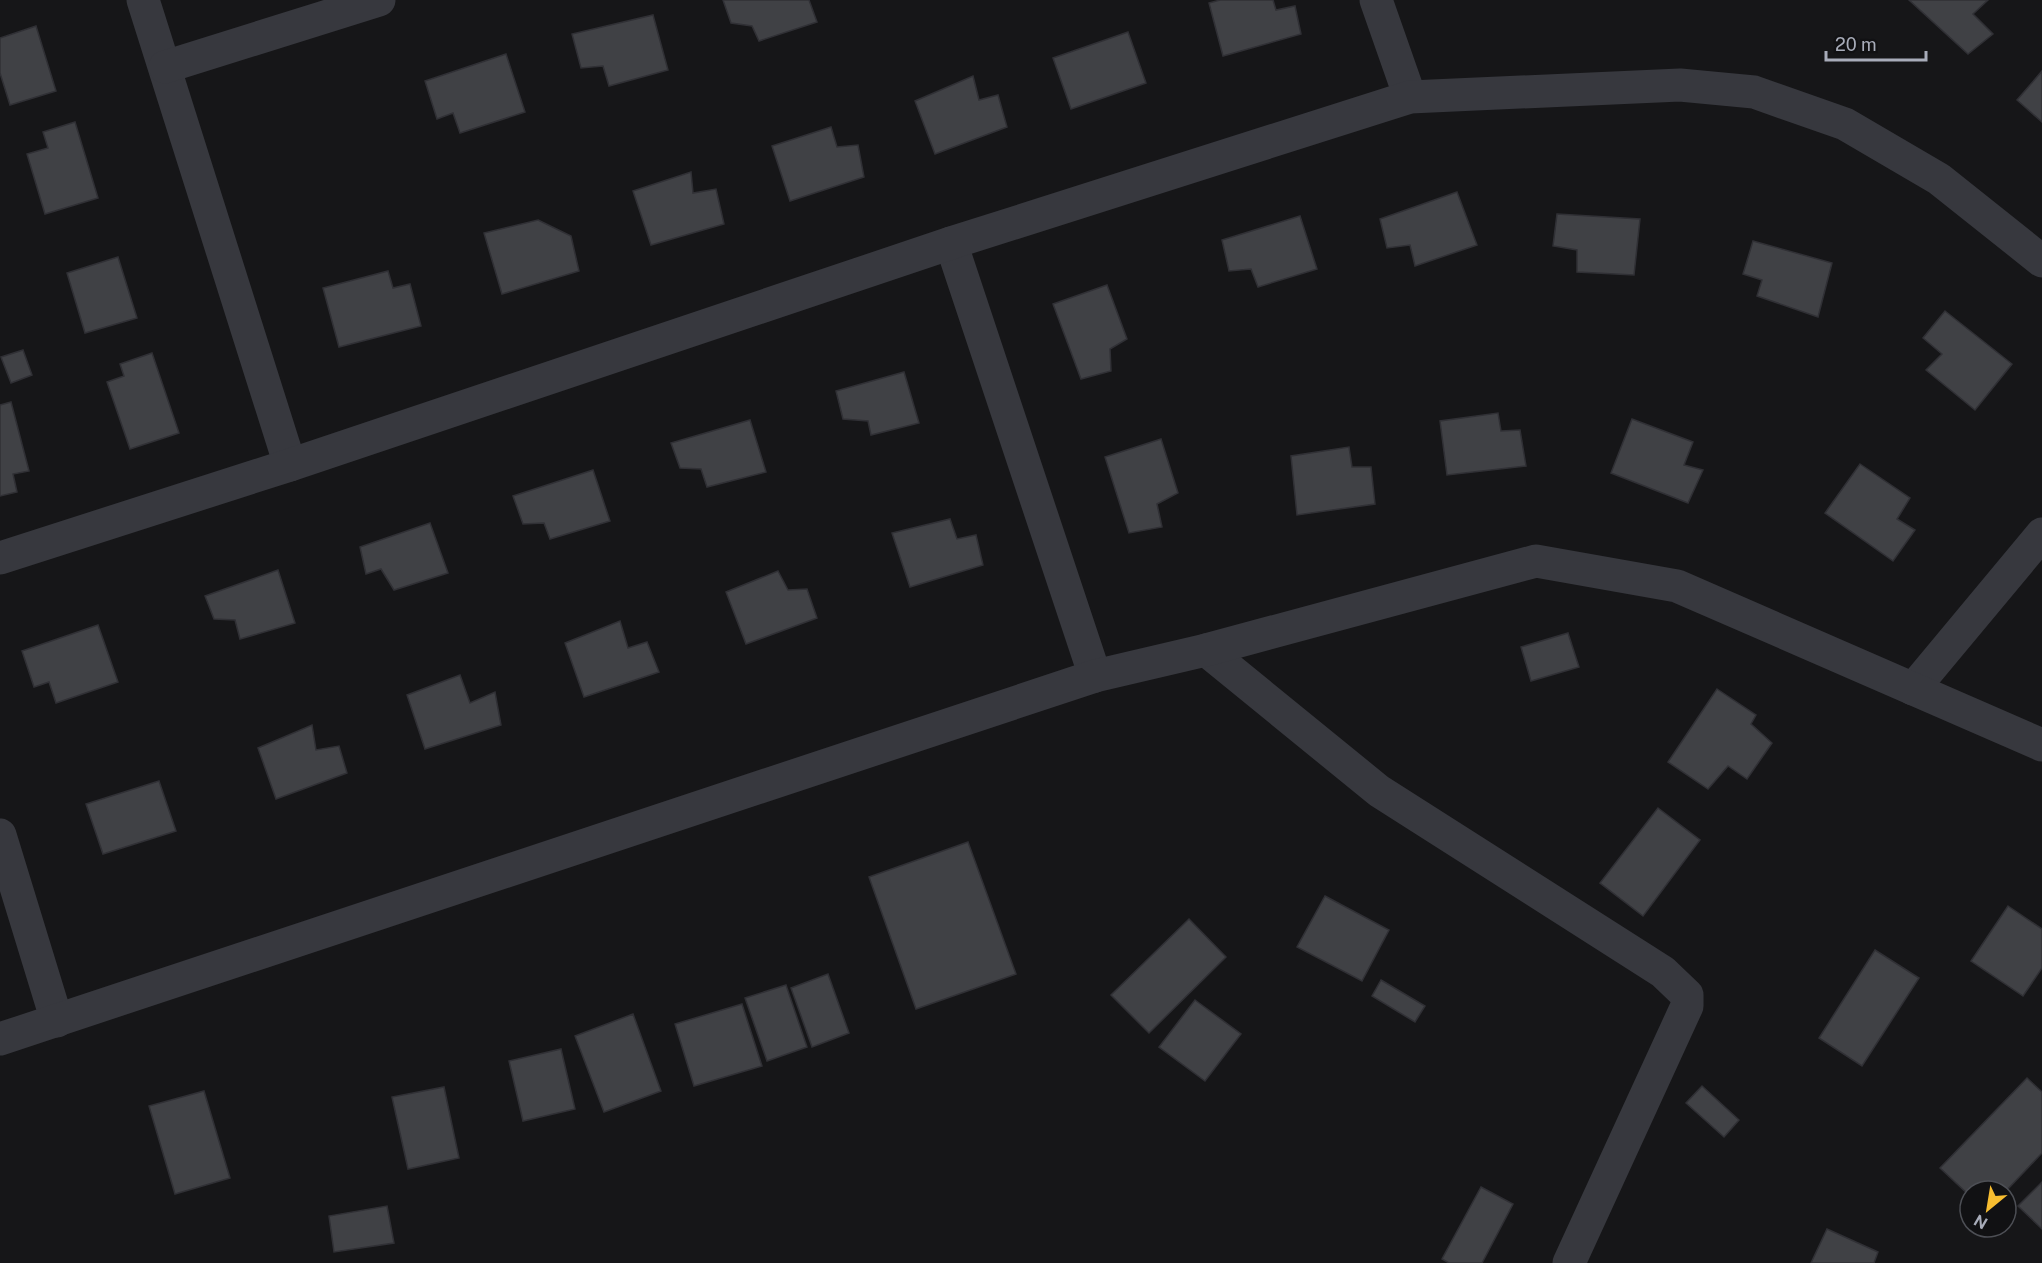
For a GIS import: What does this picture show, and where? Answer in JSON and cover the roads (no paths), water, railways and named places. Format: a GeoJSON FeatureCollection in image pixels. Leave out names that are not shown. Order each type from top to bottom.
{"type":"FeatureCollection","features":[{"type":"Feature","properties":{"kind":"street"},"geometry":{"type":"LineString","coordinates":[[143,0],[291,465]]}},
{"type":"Feature","properties":{"kind":"street"},"geometry":{"type":"LineString","coordinates":[[165,67],[379,0]]}},
{"type":"Feature","properties":{"kind":"street"},"geometry":{"type":"LineString","coordinates":[[1376,0],[1410,97]]}},
{"type":"Feature","properties":{"kind":"street"},"geometry":{"type":"LineString","coordinates":[[0,558],[291,465],[951,243],[1410,97],[1680,86],[1754,92],[1845,124],[1892,151],[1939,179],[2042,261]]}},
{"type":"Feature","properties":{"kind":"street"},"geometry":{"type":"LineString","coordinates":[[951,243],[1095,676]]}},
{"type":"Feature","properties":{"kind":"street"},"geometry":{"type":"LineString","coordinates":[[1913,689],[2042,534]]}},
{"type":"Feature","properties":{"kind":"street"},"geometry":{"type":"LineString","coordinates":[[0,1039],[1095,676],[1206,650],[1536,561],[1677,586],[2042,745]]}},
{"type":"Feature","properties":{"kind":"street"},"geometry":{"type":"LineString","coordinates":[[1206,650],[1379,791],[1663,972],[1687,995],[1687,1006],[1569,1263]]}},
{"type":"Feature","properties":{"kind":"street"},"geometry":{"type":"LineString","coordinates":[[0,835],[57,1021]]}}]}
